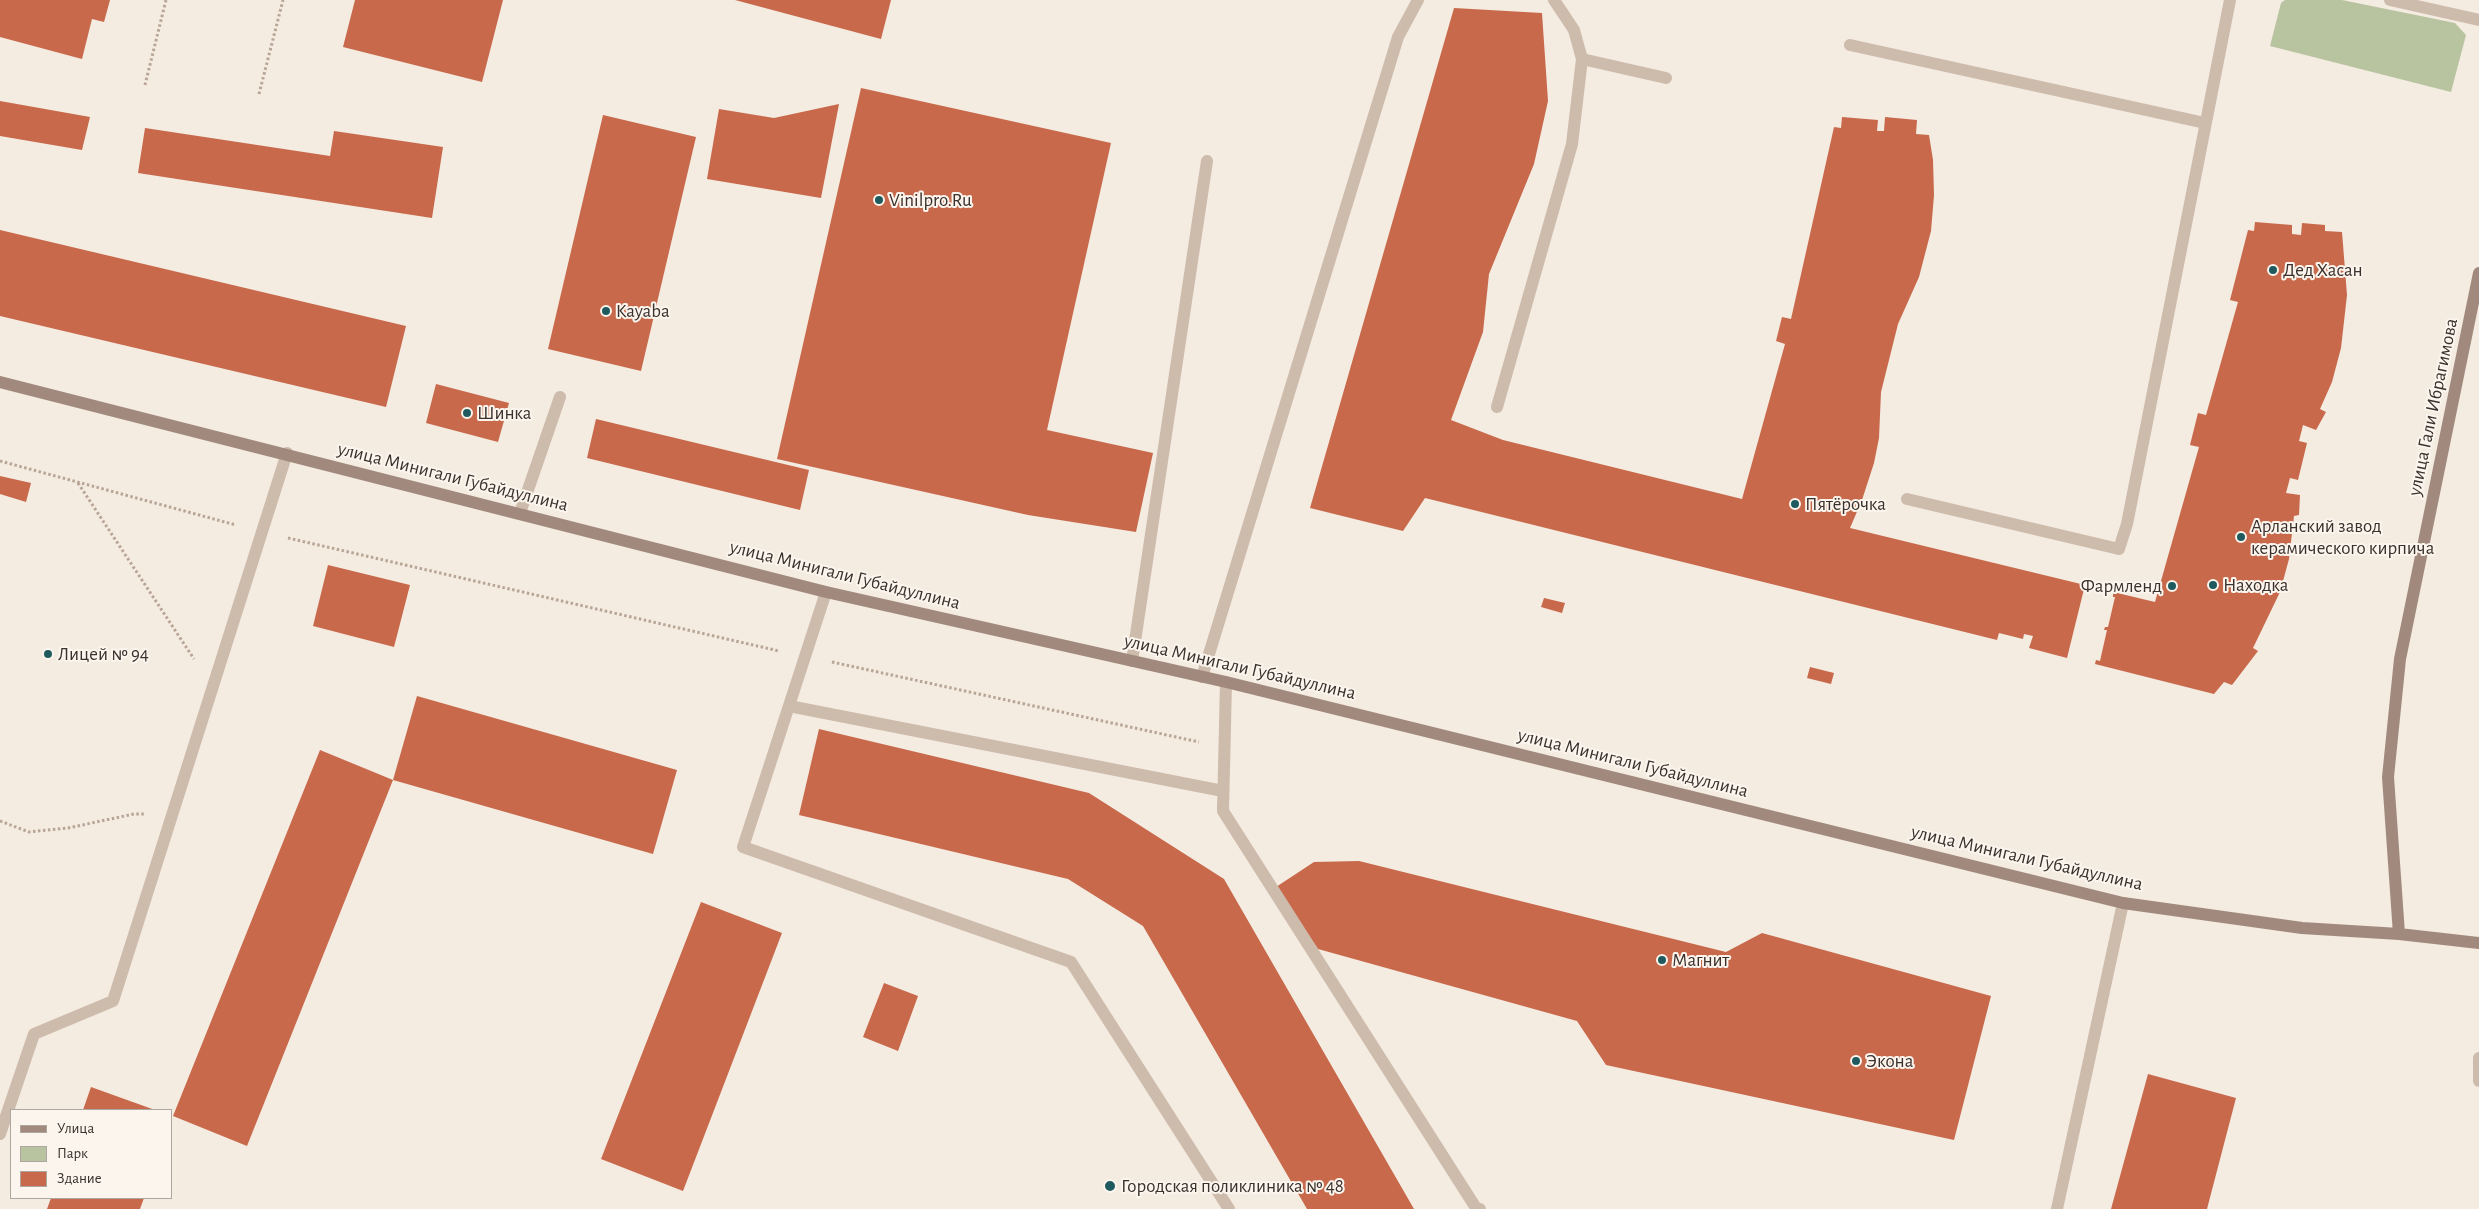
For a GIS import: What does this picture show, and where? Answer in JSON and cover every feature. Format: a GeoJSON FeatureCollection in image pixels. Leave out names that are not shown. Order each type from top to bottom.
{"type":"FeatureCollection","features":[{"type":"Feature","properties":{"kind":"main road","name":"улица Гали Ибрагимова"},"geometry":{"type":"LineString","coordinates":[[2399,934],[2388,777],[2400,659],[2479,273]]}},
{"type":"Feature","properties":{"kind":"main road","name":"улица Минигали Губайдуллина"},"geometry":{"type":"LineString","coordinates":[[0,382],[288,453],[826,592],[1226,682],[2122,903],[2302,928],[2399,934],[2479,943]]}},
{"type":"Feature","properties":{"kind":"street"},"geometry":{"type":"LineString","coordinates":[[1202,677],[1398,37],[1418,0]]}},
{"type":"Feature","properties":{"kind":"street"},"geometry":{"type":"LineString","coordinates":[[1497,407],[1572,144],[1582,59],[1574,30],[1554,0]]}},
{"type":"Feature","properties":{"kind":"street"},"geometry":{"type":"LineString","coordinates":[[1906,499],[2119,549],[2129,514],[2230,0]]}},
{"type":"Feature","properties":{"kind":"street"},"geometry":{"type":"LineString","coordinates":[[2390,0],[2479,20]]}},
{"type":"Feature","properties":{"kind":"street"},"geometry":{"type":"LineString","coordinates":[[1850,45],[2205,124]]}},
{"type":"Feature","properties":{"kind":"street"},"geometry":{"type":"LineString","coordinates":[[1582,59],[1666,78]]}},
{"type":"Feature","properties":{"kind":"street"},"geometry":{"type":"LineString","coordinates":[[1132,661],[1207,161]]}},
{"type":"Feature","properties":{"kind":"street"},"geometry":{"type":"LineString","coordinates":[[520,513],[560,397]]}},
{"type":"Feature","properties":{"kind":"street"},"geometry":{"type":"LineString","coordinates":[[0,1134],[34,1034],[113,1001],[288,453]]}},
{"type":"Feature","properties":{"kind":"street"},"geometry":{"type":"LineString","coordinates":[[826,592],[743,847],[1070,962],[1229,1209]]}},
{"type":"Feature","properties":{"kind":"street"},"geometry":{"type":"LineString","coordinates":[[1226,682],[1223,810],[1476,1208],[1480,1209]]}},
{"type":"Feature","properties":{"kind":"street"},"geometry":{"type":"LineString","coordinates":[[789,706],[1223,791]]}},
{"type":"Feature","properties":{"kind":"street"},"geometry":{"type":"LineString","coordinates":[[2057,1209],[2122,903]]}},
{"type":"Feature","properties":{"kind":"street"},"geometry":{"type":"LineString","coordinates":[[2479,1058],[2477,1064],[2479,1081]]}},
{"type":"Feature","properties":{"kind":"path"},"geometry":{"type":"LineString","coordinates":[[145,85],[166,0]]}},
{"type":"Feature","properties":{"kind":"path"},"geometry":{"type":"LineString","coordinates":[[259,94],[283,0]]}},
{"type":"Feature","properties":{"kind":"path"},"geometry":{"type":"LineString","coordinates":[[0,461],[262,532],[805,656],[1225,748]]}},
{"type":"Feature","properties":{"kind":"path"},"geometry":{"type":"LineString","coordinates":[[78,482],[212,688]]}},
{"type":"Feature","properties":{"kind":"path"},"geometry":{"type":"LineString","coordinates":[[0,821],[29,832],[68,828],[134,814],[173,813]]}},
{"type":"Feature","properties":{"kind":"green space"},"geometry":{"type":"Polygon","coordinates":[[[2285,0],[2342,0],[2455,23],[2466,35],[2451,92],[2270,46],[2281,3],[2285,0]]]}},
{"type":"Feature","properties":{"kind":"building"},"geometry":{"type":"Polygon","coordinates":[[[0,0],[110,0],[104,22],[92,19],[82,59],[0,37],[0,0]]]}},
{"type":"Feature","properties":{"kind":"building"},"geometry":{"type":"Polygon","coordinates":[[[355,0],[503,0],[482,82],[343,47],[355,0]]]}},
{"type":"Feature","properties":{"kind":"building"},"geometry":{"type":"Polygon","coordinates":[[[735,0],[891,0],[881,39],[735,0]]]}},
{"type":"Feature","properties":{"kind":"building"},"geometry":{"type":"Polygon","coordinates":[[[1454,8],[1542,13],[1548,101],[1534,164],[1489,274],[1483,332],[1451,420],[1503,440],[1742,499],[1785,344],[1776,341],[1782,317],[1791,319],[1834,127],[1841,128],[1842,117],[1878,120],[1877,131],[1884,131],[1885,117],[1917,120],[1916,134],[1929,135],[1933,160],[1934,195],[1931,231],[1919,277],[1898,324],[1881,392],[1879,438],[1874,463],[1862,500],[1850,528],[2085,585],[2067,658],[2029,648],[2033,636],[2024,634],[2023,639],[1999,633],[1997,640],[1425,498],[1403,531],[1310,508],[1454,8]]]}},
{"type":"Feature","properties":{"kind":"building"},"geometry":{"type":"Polygon","coordinates":[[[861,88],[1111,143],[1047,430],[1153,453],[1136,532],[1028,515],[777,459],[861,88]]]}},
{"type":"Feature","properties":{"kind":"building"},"geometry":{"type":"Polygon","coordinates":[[[0,101],[90,117],[82,150],[0,136],[0,101]]]}},
{"type":"Feature","properties":{"kind":"building"},"geometry":{"type":"Polygon","coordinates":[[[839,104],[821,198],[707,179],[719,109],[774,118],[839,104]]]}},
{"type":"Feature","properties":{"kind":"building"},"geometry":{"type":"Polygon","coordinates":[[[603,115],[696,137],[641,371],[548,349],[603,115]]]}},
{"type":"Feature","properties":{"kind":"building"},"geometry":{"type":"Polygon","coordinates":[[[145,128],[330,156],[334,131],[443,147],[432,218],[138,173],[145,128]]]}},
{"type":"Feature","properties":{"kind":"building"},"geometry":{"type":"Polygon","coordinates":[[[2255,222],[2292,225],[2292,234],[2301,235],[2302,223],[2325,225],[2325,231],[2342,232],[2347,295],[2341,348],[2332,382],[2320,409],[2326,412],[2316,430],[2303,425],[2299,441],[2307,443],[2298,480],[2290,478],[2286,493],[2300,495],[2299,515],[2294,516],[2289,559],[2280,592],[2253,648],[2258,651],[2232,685],[2224,682],[2214,694],[2095,664],[2096,660],[2100,661],[2107,630],[2104,630],[2105,627],[2108,627],[2115,597],[2113,597],[2113,592],[2155,602],[2199,447],[2190,445],[2198,413],[2206,415],[2238,302],[2230,300],[2248,230],[2254,231],[2255,222]]]}},
{"type":"Feature","properties":{"kind":"building"},"geometry":{"type":"Polygon","coordinates":[[[0,230],[406,326],[386,407],[0,316],[0,230]]]}},
{"type":"Feature","properties":{"kind":"building"},"geometry":{"type":"Polygon","coordinates":[[[436,384],[509,403],[498,442],[426,423],[436,384]]]}},
{"type":"Feature","properties":{"kind":"building"},"geometry":{"type":"Polygon","coordinates":[[[596,419],[809,470],[800,510],[587,458],[596,419]]]}},
{"type":"Feature","properties":{"kind":"building"},"geometry":{"type":"Polygon","coordinates":[[[0,476],[31,483],[26,502],[0,494],[0,476]]]}},
{"type":"Feature","properties":{"kind":"building"},"geometry":{"type":"Polygon","coordinates":[[[328,565],[410,585],[394,647],[313,626],[328,565]]]}},
{"type":"Feature","properties":{"kind":"building"},"geometry":{"type":"Polygon","coordinates":[[[1544,598],[1565,603],[1562,613],[1541,607],[1544,598]]]}},
{"type":"Feature","properties":{"kind":"building"},"geometry":{"type":"Polygon","coordinates":[[[1810,667],[1834,673],[1831,684],[1807,678],[1810,667]]]}},
{"type":"Feature","properties":{"kind":"building"},"geometry":{"type":"Polygon","coordinates":[[[417,696],[677,770],[653,854],[393,780],[417,696]]]}},
{"type":"Feature","properties":{"kind":"building"},"geometry":{"type":"Polygon","coordinates":[[[819,729],[1089,793],[1224,879],[1414,1209],[1307,1209],[1143,926],[1068,879],[799,815],[819,729]]]}},
{"type":"Feature","properties":{"kind":"building"},"geometry":{"type":"Polygon","coordinates":[[[320,750],[393,780],[247,1146],[173,1116],[320,750]]]}},
{"type":"Feature","properties":{"kind":"building"},"geometry":{"type":"Polygon","coordinates":[[[1359,861],[1726,952],[1762,933],[1991,996],[1954,1140],[1606,1065],[1577,1021],[1318,949],[1276,887],[1314,862],[1359,861]]]}},
{"type":"Feature","properties":{"kind":"building"},"geometry":{"type":"Polygon","coordinates":[[[701,902],[782,933],[683,1191],[601,1159],[701,902]]]}},
{"type":"Feature","properties":{"kind":"building"},"geometry":{"type":"Polygon","coordinates":[[[884,983],[918,996],[898,1051],[863,1037],[884,983]]]}},
{"type":"Feature","properties":{"kind":"building"},"geometry":{"type":"Polygon","coordinates":[[[2148,1074],[2236,1098],[2207,1209],[2111,1209],[2148,1074]]]}},
{"type":"Feature","properties":{"kind":"building"},"geometry":{"type":"Polygon","coordinates":[[[91,1087],[152,1109],[83,1109],[91,1087]]]}},
{"type":"Feature","properties":{"kind":"building"},"geometry":{"type":"Polygon","coordinates":[[[51,1199],[144,1199],[140,1209],[47,1209],[51,1199]]]}},
{"type":"Feature","properties":{"kind":"place","name":"Vinilpro.Ru"},"geometry":{"type":"Point","coordinates":[879,200]}},
{"type":"Feature","properties":{"kind":"place","name":"Дед Хасан"},"geometry":{"type":"Point","coordinates":[2273,270]}},
{"type":"Feature","properties":{"kind":"place","name":"Kayaba"},"geometry":{"type":"Point","coordinates":[606,311]}},
{"type":"Feature","properties":{"kind":"place","name":"Шинка"},"geometry":{"type":"Point","coordinates":[467,413]}},
{"type":"Feature","properties":{"kind":"place","name":"Пятёрочка"},"geometry":{"type":"Point","coordinates":[1795,504]}},
{"type":"Feature","properties":{"kind":"place","name":"Арланский завод керамического кирпича"},"geometry":{"type":"Point","coordinates":[2241,537]}},
{"type":"Feature","properties":{"kind":"place","name":"Находка"},"geometry":{"type":"Point","coordinates":[2213,585]}},
{"type":"Feature","properties":{"kind":"place","name":"Фармленд"},"geometry":{"type":"Point","coordinates":[2172,586]}},
{"type":"Feature","properties":{"kind":"place","name":"Лицей № 94"},"geometry":{"type":"Point","coordinates":[48,654]}},
{"type":"Feature","properties":{"kind":"place","name":"Магнит"},"geometry":{"type":"Point","coordinates":[1662,960]}},
{"type":"Feature","properties":{"kind":"place","name":"Экона"},"geometry":{"type":"Point","coordinates":[1856,1061]}},
{"type":"Feature","properties":{"kind":"place","name":"Городская поликлиника № 48"},"geometry":{"type":"Point","coordinates":[1110,1186]}}]}
